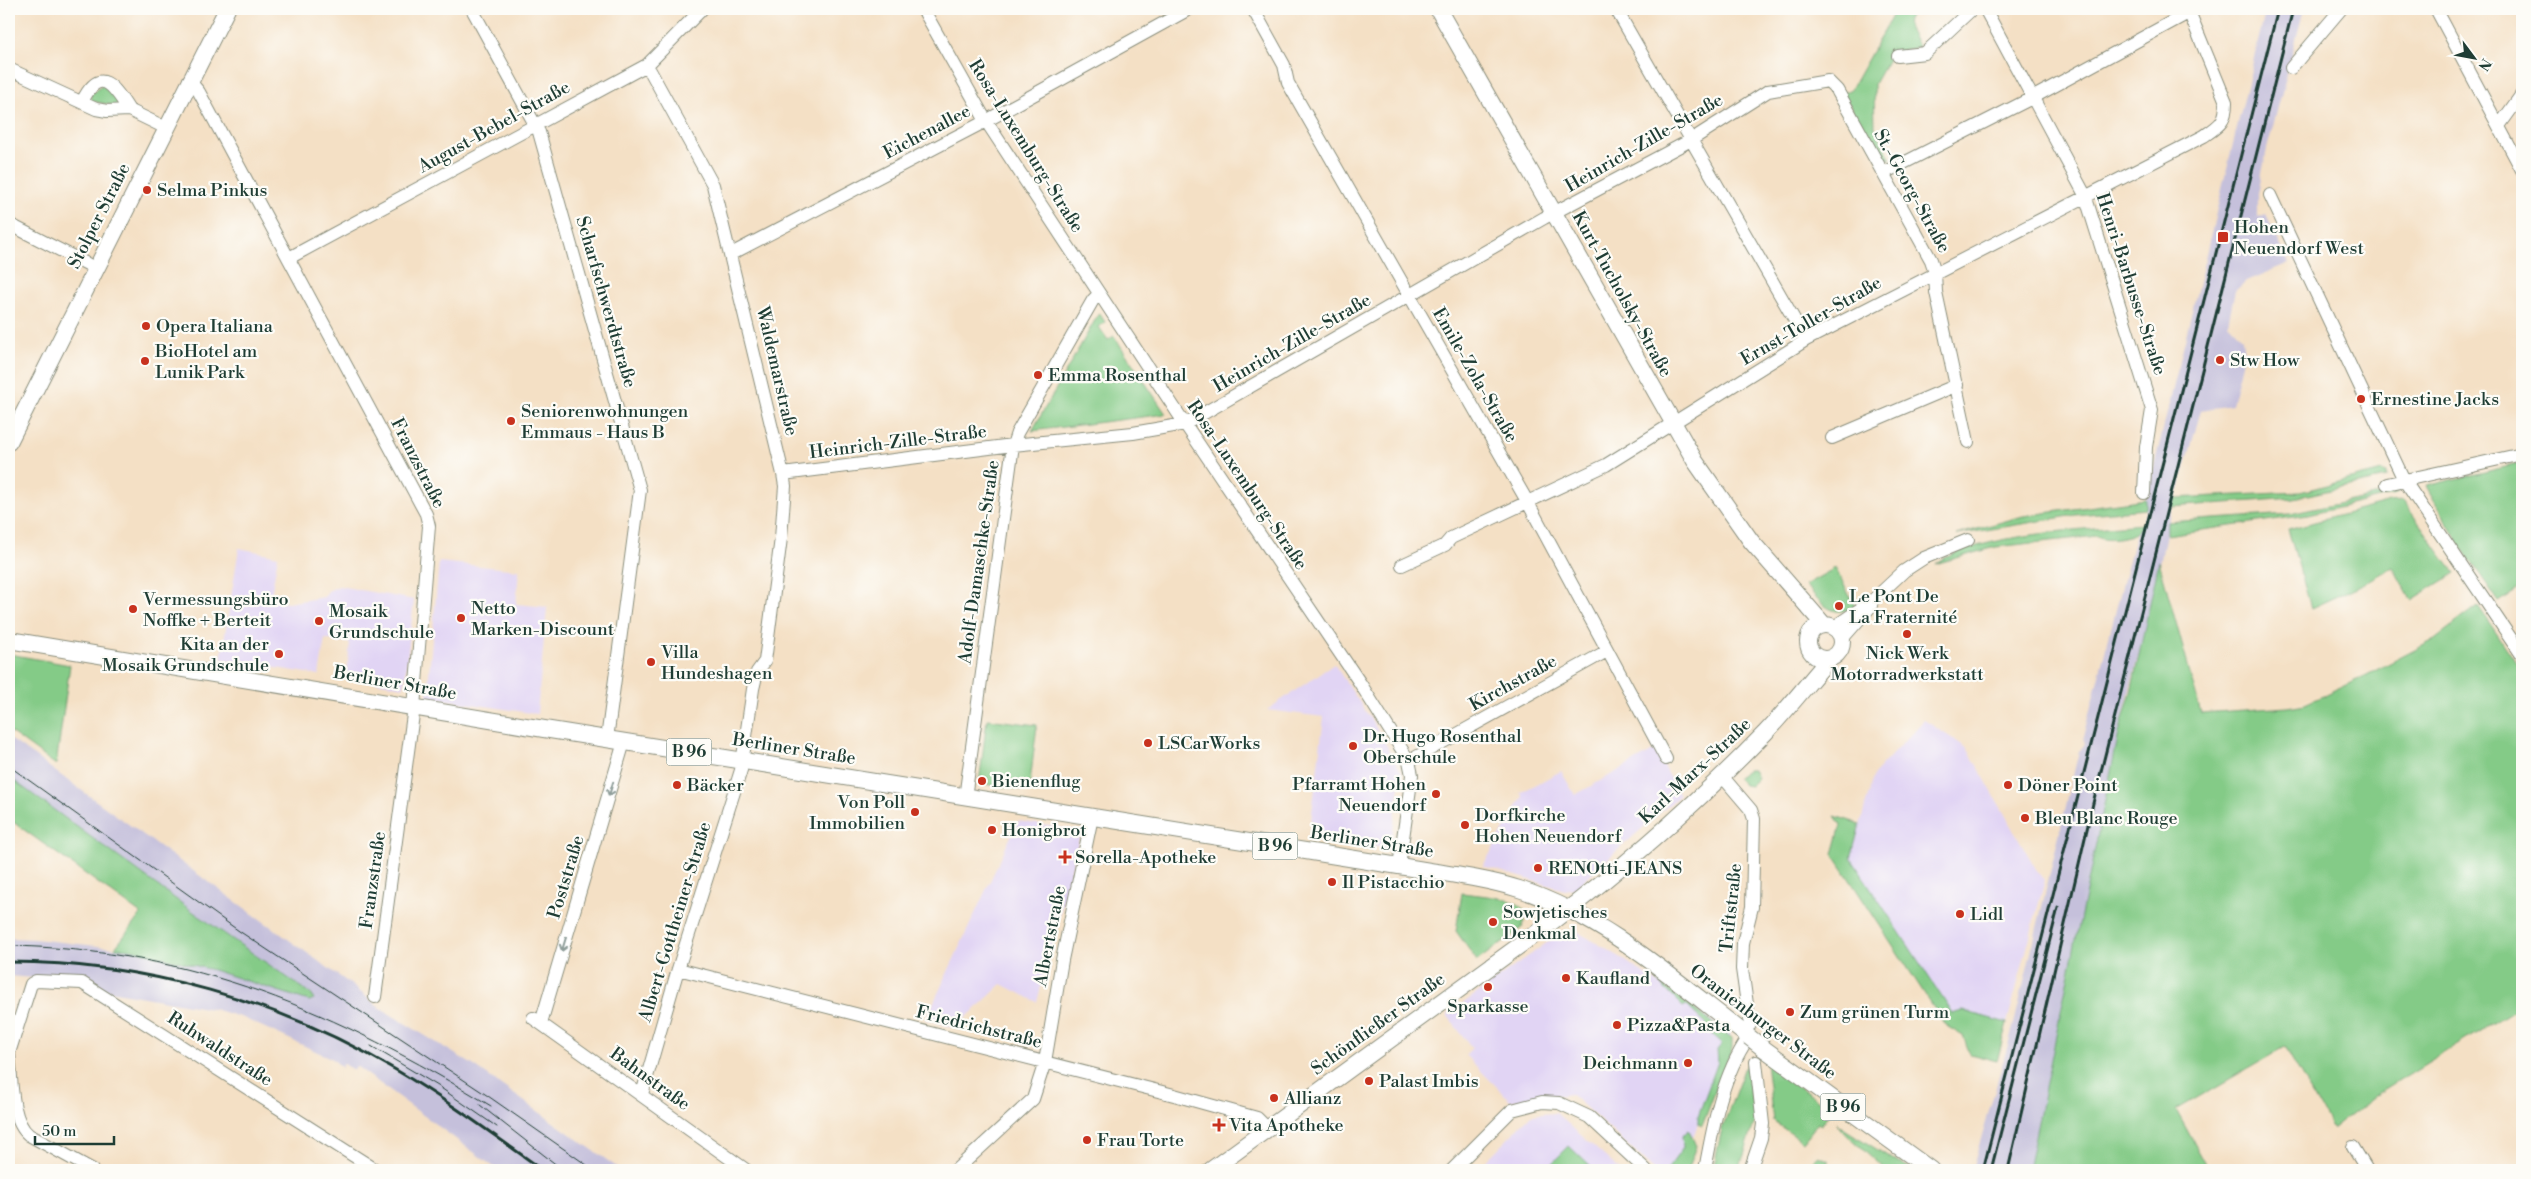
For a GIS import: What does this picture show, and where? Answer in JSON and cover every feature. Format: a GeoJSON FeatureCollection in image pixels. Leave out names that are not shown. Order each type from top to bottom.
{"type":"FeatureCollection","features":[{"type":"Feature","properties":{"kind":"main road","name":"Stolper Straße"},"geometry":{"type":"LineString","coordinates":[[9,442],[226,9]]}},
{"type":"Feature","properties":{"kind":"main road","name":"Kurt-Tucholsky-Straße"},"geometry":{"type":"LineString","coordinates":[[1438,9],[1673,424],[1724,505],[1750,541],[1828,631]]}},
{"type":"Feature","properties":{"kind":"main road","name":"Karl-Marx-Straße"},"geometry":{"type":"LineString","coordinates":[[1568,910],[1608,878],[1722,776],[1766,732],[1798,695],[1830,658],[1838,653],[1828,631],[1809,644],[1814,654],[1798,695]]}},
{"type":"Feature","properties":{"kind":"main road","name":"Berliner Straße"},"geometry":{"type":"LineString","coordinates":[[9,640],[965,798],[1399,866],[1511,887],[1568,910]]}},
{"type":"Feature","properties":{"kind":"main road"},"geometry":{"type":"LineString","coordinates":[[1814,654],[1824,659],[1830,658]]}},
{"type":"Feature","properties":{"kind":"main road","name":"Oranienburger Straße"},"geometry":{"type":"LineString","coordinates":[[1568,910],[1632,949],[1746,1035],[1759,1055],[1931,1170]]}},
{"type":"Feature","properties":{"kind":"main road","name":"Schönfließer Straße"},"geometry":{"type":"LineString","coordinates":[[1211,1170],[1568,910]]}},
{"type":"Feature","properties":{"kind":"street","name":"Scharfschwerdtstraße"},"geometry":{"type":"LineString","coordinates":[[472,9],[536,123],[640,490],[607,739]]}},
{"type":"Feature","properties":{"kind":"street","name":"August-Bebel-Straße"},"geometry":{"type":"LineString","coordinates":[[289,258],[536,123],[647,65],[702,9]]}},
{"type":"Feature","properties":{"kind":"street","name":"Rosa-Luxemburg-Straße"},"geometry":{"type":"LineString","coordinates":[[923,9],[986,121],[1185,424],[1360,683],[1409,761],[1412,775],[1399,866]]}},
{"type":"Feature","properties":{"kind":"street","name":"Eichenallee"},"geometry":{"type":"LineString","coordinates":[[731,254],[986,121],[1189,9]]}},
{"type":"Feature","properties":{"kind":"street","name":"Emile-Zola-Straße"},"geometry":{"type":"LineString","coordinates":[[1253,9],[1284,65],[1288,83],[1526,502],[1666,759]]}},
{"type":"Feature","properties":{"kind":"street"},"geometry":{"type":"LineString","coordinates":[[1616,9],[1806,340]]}},
{"type":"Feature","properties":{"kind":"street"},"geometry":{"type":"LineString","coordinates":[[1898,56],[1925,53],[1972,9]]}},
{"type":"Feature","properties":{"kind":"street","name":"Henri-Barbusse-Straße"},"geometry":{"type":"LineString","coordinates":[[1985,9],[2085,196],[2152,410],[2146,447],[2144,493]]}},
{"type":"Feature","properties":{"kind":"street"},"geometry":{"type":"LineString","coordinates":[[2291,68],[2341,9]]}},
{"type":"Feature","properties":{"kind":"street"},"geometry":{"type":"LineString","coordinates":[[2436,9],[2522,170]]}},
{"type":"Feature","properties":{"kind":"street"},"geometry":{"type":"LineString","coordinates":[[1884,173],[2032,98],[2189,10]]}},
{"type":"Feature","properties":{"kind":"street","name":"Ernst-Toller-Straße"},"geometry":{"type":"LineString","coordinates":[[1402,566],[1445,545],[1451,538],[1606,465],[1806,340],[1935,272],[2204,136],[2218,126],[2226,116],[2226,102],[2189,10]]}},
{"type":"Feature","properties":{"kind":"street","name":"Waldemarstraße"},"geometry":{"type":"LineString","coordinates":[[647,65],[709,174],[731,254],[785,486],[781,538],[765,661],[757,672],[753,689],[743,760]]}},
{"type":"Feature","properties":{"kind":"street"},"geometry":{"type":"LineString","coordinates":[[9,68],[96,109],[107,111],[128,110],[166,128]]}},
{"type":"Feature","properties":{"kind":"street","name":"Franzstraße"},"geometry":{"type":"LineString","coordinates":[[190,80],[240,166],[426,514],[429,526],[414,707],[375,997]]}},
{"type":"Feature","properties":{"kind":"street"},"geometry":{"type":"LineString","coordinates":[[82,102],[91,85],[97,81],[105,82],[116,89],[128,110]]}},
{"type":"Feature","properties":{"kind":"street","name":"St.-Georg-Straße"},"geometry":{"type":"LineString","coordinates":[[1768,91],[1828,81],[1836,90],[1884,173],[1935,272],[1936,292],[1968,442]]}},
{"type":"Feature","properties":{"kind":"street","name":"Heinrich-Zille-Straße"},"geometry":{"type":"LineString","coordinates":[[783,474],[1013,445],[1132,433],[1185,424],[1554,214],[1690,140],[1768,91]]}},
{"type":"Feature","properties":{"kind":"street"},"geometry":{"type":"LineString","coordinates":[[2499,126],[2522,94]]}},
{"type":"Feature","properties":{"kind":"street"},"geometry":{"type":"LineString","coordinates":[[2270,195],[2404,480],[2522,655]]}},
{"type":"Feature","properties":{"kind":"street"},"geometry":{"type":"LineString","coordinates":[[9,224],[95,268]]}},
{"type":"Feature","properties":{"kind":"street","name":"Adolf-Damaschke-Straße"},"geometry":{"type":"LineString","coordinates":[[965,798],[1013,445],[1080,322],[1093,300],[1100,294]]}},
{"type":"Feature","properties":{"kind":"street"},"geometry":{"type":"LineString","coordinates":[[1832,438],[1957,385]]}},
{"type":"Feature","properties":{"kind":"street"},"geometry":{"type":"LineString","coordinates":[[2387,484],[2522,454]]}},
{"type":"Feature","properties":{"kind":"street","name":"Karl-Marx-Straße"},"geometry":{"type":"LineString","coordinates":[[1828,631],[1870,610],[1872,601],[1904,570],[1924,558],[1968,540]]}},
{"type":"Feature","properties":{"kind":"street","name":"Kirchstraße"},"geometry":{"type":"LineString","coordinates":[[1409,761],[1607,651]]}},
{"type":"Feature","properties":{"kind":"street","name":"Poststraße"},"geometry":{"type":"LineString","coordinates":[[537,1020],[624,742]]}},
{"type":"Feature","properties":{"kind":"street","name":"Albert-Gottheiner-Straße"},"geometry":{"type":"LineString","coordinates":[[642,1094],[678,969],[743,760]]}},
{"type":"Feature","properties":{"kind":"street","name":"Triftstraße"},"geometry":{"type":"LineString","coordinates":[[1722,776],[1751,810],[1754,819],[1752,907],[1743,944],[1742,969],[1746,1035]]}},
{"type":"Feature","properties":{"kind":"street","name":"Albertstraße"},"geometry":{"type":"LineString","coordinates":[[956,1170],[1033,1099],[1045,1062],[1062,960],[1092,817]]}},
{"type":"Feature","properties":{"kind":"street","name":"Friedrichstraße"},"geometry":{"type":"LineString","coordinates":[[678,969],[1045,1062],[1256,1118],[1268,1129]]}},
{"type":"Feature","properties":{"kind":"street","name":"Ruhwaldstraße"},"geometry":{"type":"LineString","coordinates":[[9,1053],[30,986],[36,981],[82,983],[92,987],[376,1170]]}},
{"type":"Feature","properties":{"kind":"street","name":"Bahnstraße"},"geometry":{"type":"LineString","coordinates":[[537,1020],[746,1170]]}},
{"type":"Feature","properties":{"kind":"street"},"geometry":{"type":"LineString","coordinates":[[1705,1170],[1714,1120],[1746,1035]]}},
{"type":"Feature","properties":{"kind":"street"},"geometry":{"type":"LineString","coordinates":[[9,1053],[17,1117],[21,1127],[29,1135],[93,1170]]}},
{"type":"Feature","properties":{"kind":"street"},"geometry":{"type":"LineString","coordinates":[[1750,1170],[1761,1138],[1763,1124],[1759,1055]]}},
{"type":"Feature","properties":{"kind":"street"},"geometry":{"type":"LineString","coordinates":[[1452,1170],[1512,1110],[1542,1102],[1559,1103],[1589,1117],[1646,1170]]}},
{"type":"Feature","properties":{"kind":"street"},"geometry":{"type":"LineString","coordinates":[[2353,1147],[2367,1170]]}},
{"type":"Feature","properties":{"kind":"shaded area"},"geometry":{"type":"Polygon","coordinates":[[[2266,9],[2304,9],[2267,149],[2258,193],[2258,218],[2266,215],[2289,263],[2246,281],[2235,291],[2228,323],[2242,338],[2244,355],[2232,405],[2201,410],[2179,490],[2171,507],[2157,580],[2119,733],[2028,1170],[1972,1170],[2014,1024],[2079,751],[2085,745],[2083,737],[2136,533],[2142,524],[2146,509],[2146,499],[2266,9]]]}},
{"type":"Feature","properties":{"kind":"shaded area","name":"Mosaik Grundschule"},"geometry":{"type":"Polygon","coordinates":[[[239,548],[278,556],[270,601],[288,603],[324,597],[328,591],[339,586],[414,600],[404,687],[346,677],[350,643],[325,639],[319,675],[221,659],[239,548]]]}},
{"type":"Feature","properties":{"kind":"shaded area"},"geometry":{"type":"Polygon","coordinates":[[[439,562],[519,570],[516,604],[547,607],[537,714],[427,697],[439,562]]]}},
{"type":"Feature","properties":{"kind":"shaded area","name":"Dr. Hugo Rosenthal Oberschule"},"geometry":{"type":"Polygon","coordinates":[[[1334,664],[1374,724],[1402,772],[1390,849],[1309,836],[1324,717],[1267,710],[1334,664]]]}},
{"type":"Feature","properties":{"kind":"shaded area"},"geometry":{"type":"Polygon","coordinates":[[[1924,720],[1967,748],[2036,869],[2045,880],[2007,1023],[1963,1011],[1953,1015],[1851,858],[1874,774],[1924,720]]]}},
{"type":"Feature","properties":{"kind":"shaded area"},"geometry":{"type":"Polygon","coordinates":[[[9,738],[353,986],[380,1008],[473,1065],[621,1170],[498,1170],[356,1066],[353,1070],[343,1063],[342,1068],[333,1059],[243,1018],[217,1010],[105,990],[94,983],[9,976],[9,938],[115,948],[141,914],[9,819],[9,738]]]}},
{"type":"Feature","properties":{"kind":"shaded area"},"geometry":{"type":"Polygon","coordinates":[[[1655,750],[1680,795],[1575,888],[1565,890],[1483,866],[1523,796],[1520,793],[1561,771],[1575,795],[1655,750]]]}},
{"type":"Feature","properties":{"kind":"shaded area"},"geometry":{"type":"Polygon","coordinates":[[[1018,821],[1081,831],[1037,1002],[1002,984],[955,1028],[926,1019],[1018,821]]]}},
{"type":"Feature","properties":{"kind":"shaded area"},"geometry":{"type":"Polygon","coordinates":[[[1563,931],[1576,931],[1620,957],[1731,1034],[1681,1170],[1655,1170],[1571,1094],[1511,1101],[1465,1055],[1472,1048],[1447,1015],[1563,931]]]}},
{"type":"Feature","properties":{"kind":"shaded area"},"geometry":{"type":"Polygon","coordinates":[[[1556,1113],[1620,1170],[1477,1170],[1531,1115],[1556,1113]]]}},
{"type":"Feature","properties":{"kind":"green space"},"geometry":{"type":"Polygon","coordinates":[[[1896,9],[1914,9],[1906,23],[1919,47],[1892,52],[1874,84],[1875,128],[1891,159],[1879,157],[1843,93],[1851,89],[1896,9]]]}},
{"type":"Feature","properties":{"kind":"green space"},"geometry":{"type":"Polygon","coordinates":[[[103,85],[118,101],[116,106],[91,101],[91,94],[103,85]]]}},
{"type":"Feature","properties":{"kind":"green space"},"geometry":{"type":"Polygon","coordinates":[[[1099,313],[1105,322],[1099,327],[1108,340],[1114,336],[1166,414],[1032,431],[1099,313]]]}},
{"type":"Feature","properties":{"kind":"green space"},"geometry":{"type":"Polygon","coordinates":[[[2522,463],[2522,587],[2499,602],[2461,547],[2426,486],[2522,463]]]}},
{"type":"Feature","properties":{"kind":"green space"},"geometry":{"type":"Polygon","coordinates":[[[2382,471],[2386,473],[2386,478],[2294,498],[2171,507],[2175,498],[2300,492],[2382,471]]]}},
{"type":"Feature","properties":{"kind":"green space"},"geometry":{"type":"Polygon","coordinates":[[[2398,491],[2396,494],[2308,515],[2167,535],[2167,522],[2290,514],[2398,491]]]}},
{"type":"Feature","properties":{"kind":"green space"},"geometry":{"type":"Polygon","coordinates":[[[2146,499],[2146,509],[2076,515],[1956,535],[2023,516],[2146,499]]]}},
{"type":"Feature","properties":{"kind":"green space"},"geometry":{"type":"Polygon","coordinates":[[[2403,501],[2455,573],[2411,600],[2393,567],[2361,585],[2311,608],[2288,529],[2390,502],[2403,501]]]}},
{"type":"Feature","properties":{"kind":"green space"},"geometry":{"type":"Polygon","coordinates":[[[2142,524],[2132,535],[2122,537],[2111,539],[2097,536],[1996,547],[1935,564],[1954,554],[2005,539],[2064,531],[2142,524]]]}},
{"type":"Feature","properties":{"kind":"green space"},"geometry":{"type":"Polygon","coordinates":[[[2159,561],[2201,713],[2288,707],[2305,704],[2361,678],[2432,641],[2478,606],[2522,671],[2522,1005],[2375,1096],[2332,1129],[2285,1047],[2176,1110],[2209,1170],[2028,1170],[2119,733],[2132,688],[2159,561]]]}},
{"type":"Feature","properties":{"kind":"green space"},"geometry":{"type":"Polygon","coordinates":[[[1835,568],[1855,606],[1847,610],[1833,610],[1827,607],[1805,585],[1835,568]]]}},
{"type":"Feature","properties":{"kind":"green space"},"geometry":{"type":"Polygon","coordinates":[[[9,654],[70,665],[56,765],[9,731],[9,654]]]}},
{"type":"Feature","properties":{"kind":"green space"},"geometry":{"type":"Polygon","coordinates":[[[987,719],[1037,725],[1029,791],[979,783],[987,719]]]}},
{"type":"Feature","properties":{"kind":"green space"},"geometry":{"type":"Polygon","coordinates":[[[1747,770],[1754,770],[1758,778],[1750,786],[1744,785],[1737,777],[1747,770]]]}},
{"type":"Feature","properties":{"kind":"green space"},"geometry":{"type":"Polygon","coordinates":[[[9,777],[192,911],[311,994],[314,999],[309,1001],[213,970],[130,949],[115,948],[141,914],[9,819],[9,777]]]}},
{"type":"Feature","properties":{"kind":"green space"},"geometry":{"type":"Polygon","coordinates":[[[1835,816],[1860,824],[1851,858],[1953,1014],[1963,1011],[2007,1023],[1997,1061],[1970,1054],[1963,1036],[1945,1025],[1833,854],[1841,825],[1835,816]]]}},
{"type":"Feature","properties":{"kind":"green space"},"geometry":{"type":"Polygon","coordinates":[[[1462,893],[1509,900],[1521,906],[1525,913],[1522,928],[1477,961],[1456,931],[1462,893]]]}},
{"type":"Feature","properties":{"kind":"green space"},"geometry":{"type":"Polygon","coordinates":[[[1655,979],[1732,1038],[1732,1048],[1702,1126],[1698,1124],[1698,1116],[1718,1062],[1717,1050],[1722,1044],[1705,1028],[1707,1025],[1686,1005],[1683,1007],[1655,979]]]}},
{"type":"Feature","properties":{"kind":"green space"},"geometry":{"type":"Polygon","coordinates":[[[1766,1062],[1831,1110],[1821,1125],[1818,1123],[1803,1142],[1773,1121],[1766,1062]]]}},
{"type":"Feature","properties":{"kind":"green space"},"geometry":{"type":"Polygon","coordinates":[[[1746,1064],[1755,1121],[1739,1170],[1713,1170],[1722,1129],[1746,1064]]]}},
{"type":"Feature","properties":{"kind":"green space"},"geometry":{"type":"Polygon","coordinates":[[[1835,1123],[1897,1162],[1915,1170],[1886,1170],[1835,1123]]]}},
{"type":"Feature","properties":{"kind":"green space"},"geometry":{"type":"Polygon","coordinates":[[[1689,1130],[1696,1146],[1687,1170],[1667,1170],[1683,1148],[1682,1136],[1689,1130]]]}},
{"type":"Feature","properties":{"kind":"green space"},"geometry":{"type":"Polygon","coordinates":[[[1569,1146],[1594,1170],[1545,1170],[1569,1146]]]}},
{"type":"Feature","properties":{"kind":"green space"},"geometry":{"type":"Polygon","coordinates":[[[1818,1156],[1828,1160],[1828,1170],[1794,1170],[1798,1163],[1810,1163],[1818,1156]]]}},
{"type":"Feature","properties":{"kind":"tram line"},"geometry":{"type":"LineString","coordinates":[[9,766],[239,931],[488,1096],[594,1170]]}},
{"type":"Feature","properties":{"kind":"tram line"},"geometry":{"type":"LineString","coordinates":[[9,946],[76,950],[140,959],[201,973],[261,992],[319,1015],[376,1042],[434,1072],[491,1106]]}},
{"type":"Feature","properties":{"kind":"tram line"},"geometry":{"type":"LineString","coordinates":[[371,1046],[438,1086],[497,1127]]}},
{"type":"Feature","properties":{"kind":"tram line"},"geometry":{"type":"LineString","coordinates":[[480,1105],[563,1170]]}},
{"type":"Feature","properties":{"kind":"railway"},"geometry":{"type":"LineString","coordinates":[[1983,1170],[2278,9]]}},
{"type":"Feature","properties":{"kind":"railway"},"geometry":{"type":"LineString","coordinates":[[2008,1170],[2094,799],[2293,9]]}},
{"type":"Feature","properties":{"kind":"railway"},"geometry":{"type":"LineString","coordinates":[[1991,1170],[2058,908]]}},
{"type":"Feature","properties":{"kind":"railway"},"geometry":{"type":"LineString","coordinates":[[9,962],[60,964],[110,969],[160,978],[210,990],[306,1024],[396,1070],[452,1106],[543,1170]]}},
{"type":"Feature","properties":{"kind":"place","name":"Selma Pinkus"},"geometry":{"type":"Point","coordinates":[147,190]}},
{"type":"Feature","properties":{"kind":"place","name":"Hohen Neuendorf West"},"geometry":{"type":"Point","coordinates":[2223,237]}},
{"type":"Feature","properties":{"kind":"place","name":"Opera Italiana"},"geometry":{"type":"Point","coordinates":[146,326]}},
{"type":"Feature","properties":{"kind":"place","name":"Stw How"},"geometry":{"type":"Point","coordinates":[2220,360]}},
{"type":"Feature","properties":{"kind":"place","name":"BioHotel am Lunik Park"},"geometry":{"type":"Point","coordinates":[145,361]}},
{"type":"Feature","properties":{"kind":"place","name":"Emma Rosenthal"},"geometry":{"type":"Point","coordinates":[1038,375]}},
{"type":"Feature","properties":{"kind":"place","name":"Ernestine Jacks"},"geometry":{"type":"Point","coordinates":[2361,399]}},
{"type":"Feature","properties":{"kind":"place","name":"Seniorenwohnungen Emmaus - Haus B"},"geometry":{"type":"Point","coordinates":[511,421]}},
{"type":"Feature","properties":{"kind":"place","name":"Le Pont De La Fraternité"},"geometry":{"type":"Point","coordinates":[1839,606]}},
{"type":"Feature","properties":{"kind":"place","name":"Vermessungsbüro Noffke + Berteit"},"geometry":{"type":"Point","coordinates":[133,609]}},
{"type":"Feature","properties":{"kind":"place","name":"Netto Marken-Discount"},"geometry":{"type":"Point","coordinates":[461,618]}},
{"type":"Feature","properties":{"kind":"place","name":"Mosaik Grundschule"},"geometry":{"type":"Point","coordinates":[319,621]}},
{"type":"Feature","properties":{"kind":"place","name":"Nick Werk Motorradwerkstatt"},"geometry":{"type":"Point","coordinates":[1907,634]}},
{"type":"Feature","properties":{"kind":"place","name":"Kita an der Mosaik Grundschule"},"geometry":{"type":"Point","coordinates":[279,654]}},
{"type":"Feature","properties":{"kind":"place","name":"Villa Hundeshagen"},"geometry":{"type":"Point","coordinates":[651,662]}},
{"type":"Feature","properties":{"kind":"place","name":"LSCarWorks"},"geometry":{"type":"Point","coordinates":[1148,743]}},
{"type":"Feature","properties":{"kind":"place","name":"Dr. Hugo Rosenthal Oberschule"},"geometry":{"type":"Point","coordinates":[1353,746]}},
{"type":"Feature","properties":{"kind":"place","name":"Bienenflug"},"geometry":{"type":"Point","coordinates":[982,781]}},
{"type":"Feature","properties":{"kind":"place","name":"Bäcker"},"geometry":{"type":"Point","coordinates":[677,785]}},
{"type":"Feature","properties":{"kind":"place","name":"Döner Point"},"geometry":{"type":"Point","coordinates":[2008,785]}},
{"type":"Feature","properties":{"kind":"place","name":"Pfarramt Hohen Neuendorf"},"geometry":{"type":"Point","coordinates":[1436,794]}},
{"type":"Feature","properties":{"kind":"place","name":"Von Poll Immobilien"},"geometry":{"type":"Point","coordinates":[915,812]}},
{"type":"Feature","properties":{"kind":"place","name":"Bleu Blanc Rouge"},"geometry":{"type":"Point","coordinates":[2025,818]}},
{"type":"Feature","properties":{"kind":"place","name":"Dorfkirche Hohen Neuendorf"},"geometry":{"type":"Point","coordinates":[1465,825]}},
{"type":"Feature","properties":{"kind":"place","name":"Honigbrot"},"geometry":{"type":"Point","coordinates":[992,830]}},
{"type":"Feature","properties":{"kind":"place","name":"Sorella-Apotheke"},"geometry":{"type":"Point","coordinates":[1065,857]}},
{"type":"Feature","properties":{"kind":"place","name":"RENOtti-JEANS"},"geometry":{"type":"Point","coordinates":[1538,868]}},
{"type":"Feature","properties":{"kind":"place","name":"Il Pistacchio"},"geometry":{"type":"Point","coordinates":[1332,882]}},
{"type":"Feature","properties":{"kind":"place","name":"Lidl"},"geometry":{"type":"Point","coordinates":[1960,914]}},
{"type":"Feature","properties":{"kind":"place","name":"Sowjetisches Denkmal"},"geometry":{"type":"Point","coordinates":[1493,922]}},
{"type":"Feature","properties":{"kind":"place","name":"Kaufland"},"geometry":{"type":"Point","coordinates":[1566,978]}},
{"type":"Feature","properties":{"kind":"place","name":"Sparkasse"},"geometry":{"type":"Point","coordinates":[1488,987]}},
{"type":"Feature","properties":{"kind":"place","name":"Zum grünen Turm"},"geometry":{"type":"Point","coordinates":[1790,1012]}},
{"type":"Feature","properties":{"kind":"place","name":"Pizza&Pasta"},"geometry":{"type":"Point","coordinates":[1617,1025]}},
{"type":"Feature","properties":{"kind":"place","name":"Deichmann"},"geometry":{"type":"Point","coordinates":[1688,1063]}},
{"type":"Feature","properties":{"kind":"place","name":"Palast Imbis"},"geometry":{"type":"Point","coordinates":[1369,1081]}},
{"type":"Feature","properties":{"kind":"place","name":"Allianz"},"geometry":{"type":"Point","coordinates":[1274,1098]}},
{"type":"Feature","properties":{"kind":"place","name":"Vita Apotheke"},"geometry":{"type":"Point","coordinates":[1219,1125]}},
{"type":"Feature","properties":{"kind":"place","name":"Frau Torte"},"geometry":{"type":"Point","coordinates":[1087,1140]}}]}
